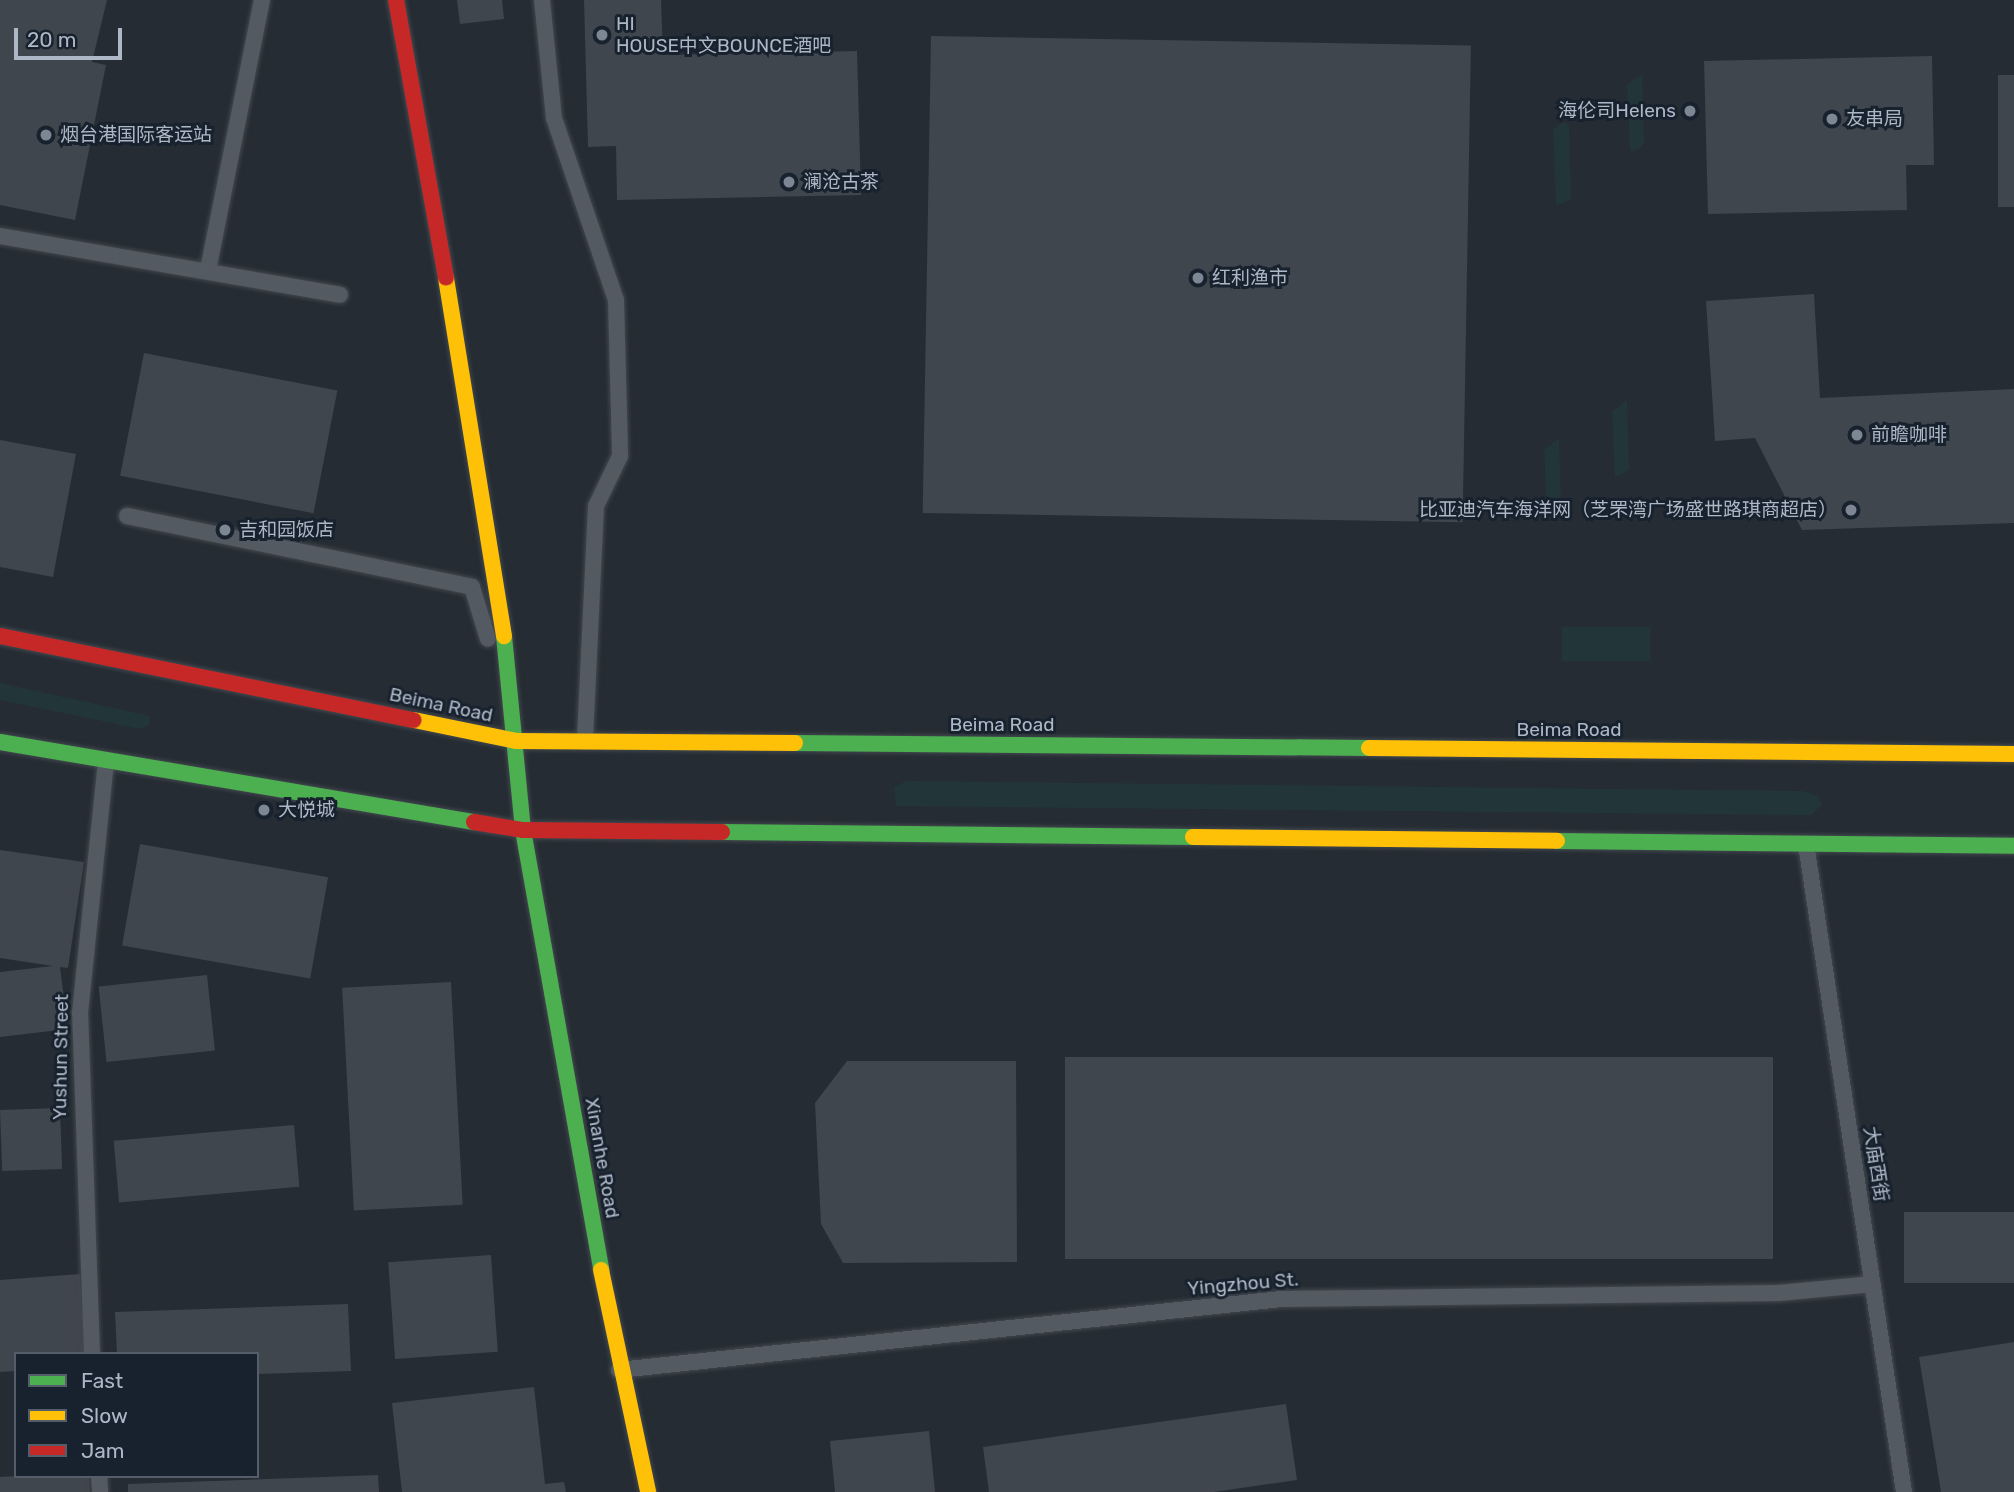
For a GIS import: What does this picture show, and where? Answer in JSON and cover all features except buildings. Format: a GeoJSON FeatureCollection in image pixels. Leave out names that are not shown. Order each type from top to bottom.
{"type":"FeatureCollection","features":[{"type":"Feature","properties":{"kind":"main road","name":"Xinanhe Road"},"geometry":{"type":"LineString","coordinates":[[396,0],[481,473],[516,741],[523,830],[619,1370],[648,1492]]}},
{"type":"Feature","properties":{"kind":"main road","name":"Beima Road"},"geometry":{"type":"LineString","coordinates":[[0,636],[516,741],[2014,754]]}},
{"type":"Feature","properties":{"kind":"main road"},"geometry":{"type":"LineString","coordinates":[[0,742],[523,830],[2014,846]]}},
{"type":"Feature","properties":{"kind":"lane"},"geometry":{"type":"LineString","coordinates":[[208,271],[262,0]]}},
{"type":"Feature","properties":{"kind":"lane"},"geometry":{"type":"LineString","coordinates":[[542,0],[554,118],[616,300],[621,456],[596,506],[586,742]]}},
{"type":"Feature","properties":{"kind":"lane"},"geometry":{"type":"LineString","coordinates":[[0,236],[340,295]]}},
{"type":"Feature","properties":{"kind":"lane"},"geometry":{"type":"LineString","coordinates":[[127,516],[472,587],[516,741]]}},
{"type":"Feature","properties":{"kind":"lane","name":"Yushun Street"},"geometry":{"type":"LineString","coordinates":[[92,1352],[80,1013],[106,761]]}},
{"type":"Feature","properties":{"kind":"lane","name":"大庙西街"},"geometry":{"type":"LineString","coordinates":[[1806,842],[1904,1492]]}},
{"type":"Feature","properties":{"kind":"lane","name":"Yingzhou St."},"geometry":{"type":"LineString","coordinates":[[619,1370],[1281,1300],[1779,1293],[1872,1283]]}},
{"type":"Feature","properties":{"kind":"green space"},"geometry":{"type":"Polygon","coordinates":[[[1642,74],[1644,143],[1638,150],[1630,151],[1627,85],[1642,74]]]}},
{"type":"Feature","properties":{"kind":"green space"},"geometry":{"type":"Polygon","coordinates":[[[1564,122],[1569,125],[1571,200],[1556,205],[1553,129],[1564,122]]]}},
{"type":"Feature","properties":{"kind":"green space"},"geometry":{"type":"Polygon","coordinates":[[[1627,400],[1629,470],[1615,477],[1612,412],[1627,400]]]}},
{"type":"Feature","properties":{"kind":"green space"},"geometry":{"type":"Polygon","coordinates":[[[1559,438],[1561,508],[1547,515],[1544,450],[1559,438]]]}},
{"type":"Feature","properties":{"kind":"green space"},"geometry":{"type":"Polygon","coordinates":[[[1562,627],[1650,627],[1650,661],[1562,661],[1562,627]]]}},
{"type":"Feature","properties":{"kind":"green space"},"geometry":{"type":"Polygon","coordinates":[[[0,683],[150,716],[149,725],[141,729],[0,700],[0,683]]]}},
{"type":"Feature","properties":{"kind":"green space"},"geometry":{"type":"Polygon","coordinates":[[[907,781],[1802,791],[1818,796],[1822,805],[1811,815],[896,806],[894,787],[907,781]]]}},
{"type":"Feature","properties":{"kind":"traffic: fast"},"geometry":{"type":"LineString","coordinates":[[504,636],[523,830],[601,1270]]}},
{"type":"Feature","properties":{"kind":"traffic: fast"},"geometry":{"type":"LineString","coordinates":[[0,742],[474,822]]}},
{"type":"Feature","properties":{"kind":"traffic: fast"},"geometry":{"type":"LineString","coordinates":[[795,743],[1369,748]]}},
{"type":"Feature","properties":{"kind":"traffic: fast"},"geometry":{"type":"LineString","coordinates":[[722,832],[1193,837]]}},
{"type":"Feature","properties":{"kind":"traffic: fast"},"geometry":{"type":"LineString","coordinates":[[1557,841],[2014,846]]}},
{"type":"Feature","properties":{"kind":"traffic: slow"},"geometry":{"type":"LineString","coordinates":[[446,278],[504,636]]}},
{"type":"Feature","properties":{"kind":"traffic: slow"},"geometry":{"type":"LineString","coordinates":[[414,720],[516,741],[795,743]]}},
{"type":"Feature","properties":{"kind":"traffic: slow"},"geometry":{"type":"LineString","coordinates":[[1369,748],[2014,754]]}},
{"type":"Feature","properties":{"kind":"traffic: slow"},"geometry":{"type":"LineString","coordinates":[[1193,837],[1557,841]]}},
{"type":"Feature","properties":{"kind":"traffic: slow"},"geometry":{"type":"LineString","coordinates":[[601,1270],[648,1492]]}},
{"type":"Feature","properties":{"kind":"traffic: jam"},"geometry":{"type":"LineString","coordinates":[[396,0],[446,278]]}},
{"type":"Feature","properties":{"kind":"traffic: jam"},"geometry":{"type":"LineString","coordinates":[[0,636],[414,720]]}},
{"type":"Feature","properties":{"kind":"traffic: jam"},"geometry":{"type":"LineString","coordinates":[[474,822],[523,830],[722,832]]}},
{"type":"Feature","properties":{"kind":"place","name":"HI HOUSE中文BOUNCE酒吧"},"geometry":{"type":"Point","coordinates":[602,35]}},
{"type":"Feature","properties":{"kind":"place","name":"海伦司Helens"},"geometry":{"type":"Point","coordinates":[1690,111]}},
{"type":"Feature","properties":{"kind":"place","name":"友串局"},"geometry":{"type":"Point","coordinates":[1832,119]}},
{"type":"Feature","properties":{"kind":"place","name":"烟台港国际客运站"},"geometry":{"type":"Point","coordinates":[46,135]}},
{"type":"Feature","properties":{"kind":"place","name":"澜沧古茶"},"geometry":{"type":"Point","coordinates":[789,182]}},
{"type":"Feature","properties":{"kind":"place","name":"红利渔市"},"geometry":{"type":"Point","coordinates":[1198,278]}},
{"type":"Feature","properties":{"kind":"place","name":"前瞻咖啡"},"geometry":{"type":"Point","coordinates":[1857,435]}},
{"type":"Feature","properties":{"kind":"place","name":"比亚迪汽车海洋网（芝罘湾广场盛世路琪商超店）"},"geometry":{"type":"Point","coordinates":[1851,510]}},
{"type":"Feature","properties":{"kind":"place","name":"吉和园饭店"},"geometry":{"type":"Point","coordinates":[225,530]}},
{"type":"Feature","properties":{"kind":"place","name":"大悦城"},"geometry":{"type":"Point","coordinates":[264,810]}}]}
